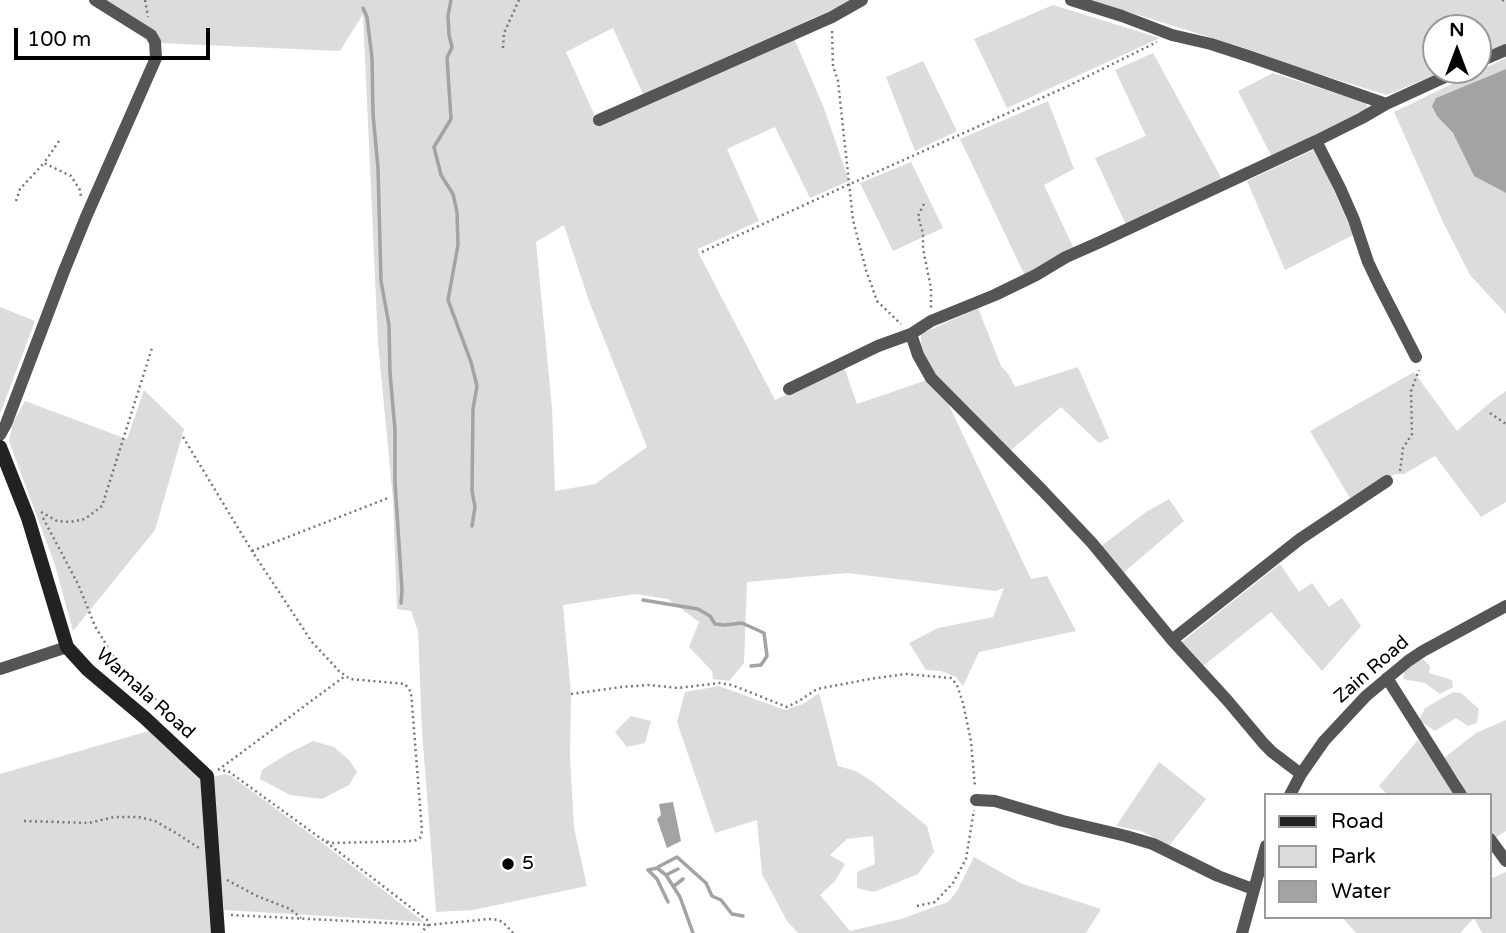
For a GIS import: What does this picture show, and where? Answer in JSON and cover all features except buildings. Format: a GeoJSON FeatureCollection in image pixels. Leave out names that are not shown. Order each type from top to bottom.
{"type":"FeatureCollection","features":[{"type":"Feature","properties":{"kind":"street"},"geometry":{"type":"LineString","coordinates":[[0,435],[86,217],[156,58],[155,41],[151,35],[95,0]]}},
{"type":"Feature","properties":{"kind":"street"},"geometry":{"type":"LineString","coordinates":[[599,120],[832,16],[862,0]]}},
{"type":"Feature","properties":{"kind":"street"},"geometry":{"type":"LineString","coordinates":[[1071,0],[1251,57],[1386,104]]}},
{"type":"Feature","properties":{"kind":"street"},"geometry":{"type":"LineString","coordinates":[[789,389],[878,346],[911,334],[930,321],[986,299],[1066,257],[1316,142],[1430,84]]}},
{"type":"Feature","properties":{"kind":"street"},"geometry":{"type":"LineString","coordinates":[[1316,142],[1354,220],[1368,262],[1416,357]]}},
{"type":"Feature","properties":{"kind":"street"},"geometry":{"type":"LineString","coordinates":[[911,334],[918,355],[931,378],[1092,543],[1172,640],[1272,752],[1301,774]]}},
{"type":"Feature","properties":{"kind":"street","name":"Wamala Road"},"geometry":{"type":"LineString","coordinates":[[0,447],[28,517],[67,647],[88,670],[207,776],[218,933]]}},
{"type":"Feature","properties":{"kind":"street"},"geometry":{"type":"LineString","coordinates":[[1172,640],[1300,540],[1387,481]]}},
{"type":"Feature","properties":{"kind":"street","name":"Zain Road"},"geometry":{"type":"LineString","coordinates":[[1291,793],[1324,741],[1366,696],[1423,651],[1506,606]]}},
{"type":"Feature","properties":{"kind":"street"},"geometry":{"type":"LineString","coordinates":[[0,669],[67,647]]}},
{"type":"Feature","properties":{"kind":"street"},"geometry":{"type":"LineString","coordinates":[[1387,678],[1460,793]]}},
{"type":"Feature","properties":{"kind":"street"},"geometry":{"type":"LineString","coordinates":[[976,800],[995,801],[1063,821],[1126,835],[1153,844],[1218,876],[1254,889]]}},
{"type":"Feature","properties":{"kind":"street"},"geometry":{"type":"LineString","coordinates":[[1492,842],[1506,861]]}},
{"type":"Feature","properties":{"kind":"street"},"geometry":{"type":"LineString","coordinates":[[1242,933],[1264,853]]}},
{"type":"Feature","properties":{"kind":"path"},"geometry":{"type":"LineString","coordinates":[[503,48],[504,33],[519,0]]}},
{"type":"Feature","properties":{"kind":"path"},"geometry":{"type":"LineString","coordinates":[[832,16],[833,66],[838,81],[853,220],[877,301],[911,334]]}},
{"type":"Feature","properties":{"kind":"path"},"geometry":{"type":"LineString","coordinates":[[702,252],[1066,87],[1172,34]]}},
{"type":"Feature","properties":{"kind":"path"},"geometry":{"type":"LineString","coordinates":[[16,201],[20,189],[44,163],[58,141]]}},
{"type":"Feature","properties":{"kind":"path"},"geometry":{"type":"LineString","coordinates":[[44,163],[71,176],[80,190],[86,217]]}},
{"type":"Feature","properties":{"kind":"path"},"geometry":{"type":"LineString","coordinates":[[924,204],[918,216],[931,288],[930,321]]}},
{"type":"Feature","properties":{"kind":"path"},"geometry":{"type":"LineString","coordinates":[[152,348],[102,506],[85,519],[70,522],[57,522],[41,512],[78,584],[95,626],[116,661],[158,702],[184,740]]}},
{"type":"Feature","properties":{"kind":"path"},"geometry":{"type":"LineString","coordinates":[[1400,471],[1403,448],[1412,435],[1411,391],[1420,367],[1416,357]]}},
{"type":"Feature","properties":{"kind":"path"},"geometry":{"type":"LineString","coordinates":[[1490,412],[1506,425]]}},
{"type":"Feature","properties":{"kind":"path"},"geometry":{"type":"LineString","coordinates":[[183,437],[252,551],[312,642],[350,679],[405,684],[411,692],[422,831],[420,838],[414,841],[331,843],[323,840]]}},
{"type":"Feature","properties":{"kind":"path"},"geometry":{"type":"LineString","coordinates":[[252,551],[388,498]]}},
{"type":"Feature","properties":{"kind":"path"},"geometry":{"type":"LineString","coordinates":[[571,694],[617,687],[649,685],[678,688],[720,683],[732,685],[786,707],[817,689],[858,681],[906,674],[951,678],[957,685],[963,703],[971,741],[976,800],[966,859],[953,883],[935,902],[917,906]]}},
{"type":"Feature","properties":{"kind":"path"},"geometry":{"type":"LineString","coordinates":[[346,676],[218,770],[228,771],[323,840],[427,920],[428,925]]}},
{"type":"Feature","properties":{"kind":"path"},"geometry":{"type":"LineString","coordinates":[[24,821],[89,823],[114,817],[139,817],[166,827],[213,858]]}},
{"type":"Feature","properties":{"kind":"path"},"geometry":{"type":"LineString","coordinates":[[215,874],[257,896],[290,909],[301,918]]}},
{"type":"Feature","properties":{"kind":"path"},"geometry":{"type":"LineString","coordinates":[[217,915],[428,925],[499,920],[513,933]]}},
{"type":"Feature","properties":{"kind":"path"},"geometry":{"type":"LineString","coordinates":[[421,933],[428,925]]}},
{"type":"Feature","properties":{"kind":"green space"},"geometry":{"type":"Polygon","coordinates":[[[99,0],[854,0],[643,94],[613,28],[566,52],[599,125],[794,38],[824,108],[849,181],[810,198],[775,127],[727,149],[759,221],[698,249],[699,254],[775,400],[844,367],[857,404],[927,380],[947,401],[1031,579],[1047,576],[1076,631],[979,652],[963,686],[956,677],[941,671],[926,670],[909,643],[938,628],[993,617],[1004,588],[995,591],[847,573],[747,582],[744,663],[729,681],[713,679],[712,671],[689,647],[699,622],[668,599],[635,594],[563,605],[571,694],[570,757],[574,828],[587,886],[473,910],[436,912],[422,731],[418,631],[411,611],[397,609],[393,500],[378,342],[363,14],[340,51],[159,43],[99,0]],[[564,225],[536,242],[552,408],[555,491],[595,484],[647,447],[589,301],[564,225]]]}},
{"type":"Feature","properties":{"kind":"green space"},"geometry":{"type":"Polygon","coordinates":[[[1090,0],[1506,0],[1506,44],[1492,50],[1492,14],[1422,14],[1422,80],[1387,95],[1090,0]]]}},
{"type":"Feature","properties":{"kind":"green space"},"geometry":{"type":"Polygon","coordinates":[[[1053,5],[1160,38],[1007,108],[974,39],[1053,5]]]}},
{"type":"Feature","properties":{"kind":"green space"},"geometry":{"type":"Polygon","coordinates":[[[1153,53],[1223,181],[1127,227],[1095,158],[1146,136],[1115,70],[1153,53]]]}},
{"type":"Feature","properties":{"kind":"green space"},"geometry":{"type":"Polygon","coordinates":[[[1506,58],[1506,69],[1492,75],[1492,65],[1506,58]]]}},
{"type":"Feature","properties":{"kind":"green space"},"geometry":{"type":"Polygon","coordinates":[[[923,61],[957,131],[915,151],[886,77],[923,61]]]}},
{"type":"Feature","properties":{"kind":"green space"},"geometry":{"type":"Polygon","coordinates":[[[1273,73],[1366,103],[1369,111],[1272,157],[1238,91],[1273,73]]]}},
{"type":"Feature","properties":{"kind":"green space"},"geometry":{"type":"Polygon","coordinates":[[[1452,84],[1470,84],[1436,98],[1433,106],[1437,116],[1453,133],[1474,176],[1506,193],[1506,314],[1470,275],[1394,112],[1452,84]]]}},
{"type":"Feature","properties":{"kind":"green space"},"geometry":{"type":"Polygon","coordinates":[[[1048,101],[1074,169],[1044,185],[1076,253],[1025,276],[960,139],[1048,101]]]}},
{"type":"Feature","properties":{"kind":"green space"},"geometry":{"type":"Polygon","coordinates":[[[1313,150],[1317,151],[1353,235],[1285,270],[1247,181],[1313,150]]]}},
{"type":"Feature","properties":{"kind":"green space"},"geometry":{"type":"Polygon","coordinates":[[[911,162],[943,228],[893,251],[860,183],[911,162]]]}},
{"type":"Feature","properties":{"kind":"green space"},"geometry":{"type":"Polygon","coordinates":[[[0,307],[35,321],[0,414],[0,307]]]}},
{"type":"Feature","properties":{"kind":"green space"},"geometry":{"type":"Polygon","coordinates":[[[978,308],[1001,366],[1015,387],[1078,367],[1109,438],[1099,443],[1061,407],[1010,451],[941,384],[921,358],[921,334],[978,308]]]}},
{"type":"Feature","properties":{"kind":"green space"},"geometry":{"type":"Polygon","coordinates":[[[1414,372],[1457,431],[1506,391],[1506,502],[1481,517],[1435,456],[1404,474],[1395,474],[1351,500],[1310,431],[1414,372]]]}},
{"type":"Feature","properties":{"kind":"green space"},"geometry":{"type":"Polygon","coordinates":[[[144,390],[184,429],[155,530],[73,631],[55,565],[9,441],[13,423],[25,401],[127,439],[144,390]]]}},
{"type":"Feature","properties":{"kind":"green space"},"geometry":{"type":"Polygon","coordinates":[[[1169,499],[1184,521],[1123,573],[1100,547],[1146,512],[1169,499]]]}},
{"type":"Feature","properties":{"kind":"green space"},"geometry":{"type":"Polygon","coordinates":[[[1280,564],[1299,592],[1312,583],[1329,607],[1342,598],[1361,626],[1322,671],[1271,612],[1202,667],[1179,644],[1280,564]]]}},
{"type":"Feature","properties":{"kind":"green space"},"geometry":{"type":"Polygon","coordinates":[[[1423,659],[1430,666],[1429,673],[1452,680],[1453,687],[1440,694],[1425,683],[1403,679],[1405,667],[1423,659]]]}},
{"type":"Feature","properties":{"kind":"green space"},"geometry":{"type":"Polygon","coordinates":[[[719,686],[785,710],[803,704],[819,693],[838,766],[856,771],[873,782],[927,826],[934,852],[918,874],[874,892],[857,888],[857,872],[875,864],[873,836],[847,839],[830,855],[845,864],[835,881],[820,895],[850,931],[901,919],[948,902],[957,891],[974,857],[1020,883],[1101,909],[1086,933],[798,933],[787,921],[762,874],[757,820],[715,833],[677,722],[685,692],[719,686]]]}},
{"type":"Feature","properties":{"kind":"green space"},"geometry":{"type":"Polygon","coordinates":[[[1453,692],[1461,693],[1479,709],[1477,723],[1468,726],[1456,718],[1435,731],[1419,720],[1425,708],[1453,692]]]}},
{"type":"Feature","properties":{"kind":"green space"},"geometry":{"type":"Polygon","coordinates":[[[631,716],[651,721],[645,743],[627,747],[615,732],[631,716]]]}},
{"type":"Feature","properties":{"kind":"green space"},"geometry":{"type":"Polygon","coordinates":[[[1506,720],[1506,831],[1495,838],[1492,834],[1492,793],[1466,793],[1444,758],[1476,733],[1506,720]]]}},
{"type":"Feature","properties":{"kind":"green space"},"geometry":{"type":"Polygon","coordinates":[[[152,730],[200,775],[213,933],[0,933],[0,774],[152,730]]]}},
{"type":"Feature","properties":{"kind":"green space"},"geometry":{"type":"Polygon","coordinates":[[[1418,740],[1455,793],[1386,793],[1379,786],[1418,740]]]}},
{"type":"Feature","properties":{"kind":"green space"},"geometry":{"type":"Polygon","coordinates":[[[313,741],[334,747],[350,761],[357,772],[349,785],[322,799],[290,795],[260,779],[262,770],[313,741]]]}},
{"type":"Feature","properties":{"kind":"green space"},"geometry":{"type":"Polygon","coordinates":[[[1159,762],[1206,799],[1169,846],[1141,831],[1116,826],[1159,762]]]}},
{"type":"Feature","properties":{"kind":"green space"},"geometry":{"type":"Polygon","coordinates":[[[224,774],[231,776],[320,841],[424,922],[224,910],[212,777],[224,774]]]}},
{"type":"Feature","properties":{"kind":"green space"},"geometry":{"type":"Polygon","coordinates":[[[1506,872],[1506,933],[1482,933],[1475,919],[1492,919],[1492,878],[1506,872]]]}},
{"type":"Feature","properties":{"kind":"green space"},"geometry":{"type":"Polygon","coordinates":[[[1344,919],[1473,919],[1460,933],[1356,933],[1344,919]]]}},
{"type":"Feature","properties":{"kind":"water"},"geometry":{"type":"Polygon","coordinates":[[[1506,69],[1506,193],[1474,176],[1453,133],[1437,116],[1432,106],[1436,98],[1470,84],[1492,84],[1492,75],[1506,69]]]}},
{"type":"Feature","properties":{"kind":"water"},"geometry":{"type":"Polygon","coordinates":[[[673,802],[681,841],[667,848],[657,819],[661,815],[659,804],[673,802]]]}},
{"type":"Feature","properties":{"kind":"waterway"},"geometry":{"type":"LineString","coordinates":[[451,0],[448,16],[452,47],[447,58],[451,119],[434,147],[441,175],[453,194],[457,212],[458,245],[448,300],[477,386],[473,409],[472,491],[475,507],[472,526]]}},
{"type":"Feature","properties":{"kind":"waterway"},"geometry":{"type":"LineString","coordinates":[[363,8],[367,17],[372,58],[381,281],[389,325],[395,430],[401,603]]}},
{"type":"Feature","properties":{"kind":"waterway"},"geometry":{"type":"LineString","coordinates":[[643,600],[698,609],[710,616],[715,624],[742,623],[764,633],[767,656],[761,665],[751,666]]}},
{"type":"Feature","properties":{"kind":"waterway"},"geometry":{"type":"LineString","coordinates":[[658,867],[677,857],[706,883],[712,896],[721,900],[732,914],[743,916]]}},
{"type":"Feature","properties":{"kind":"waterway"},"geometry":{"type":"LineString","coordinates":[[668,902],[657,879],[648,870],[657,868],[666,875],[680,897],[693,933]]}},
{"type":"Feature","properties":{"kind":"waterway"},"geometry":{"type":"LineString","coordinates":[[666,875],[678,869]]}},
{"type":"Feature","properties":{"kind":"waterway"},"geometry":{"type":"LineString","coordinates":[[674,886],[683,879]]}},
{"type":"Feature","properties":{"kind":"place","name":"5"},"geometry":{"type":"Point","coordinates":[508,864]}}]}
